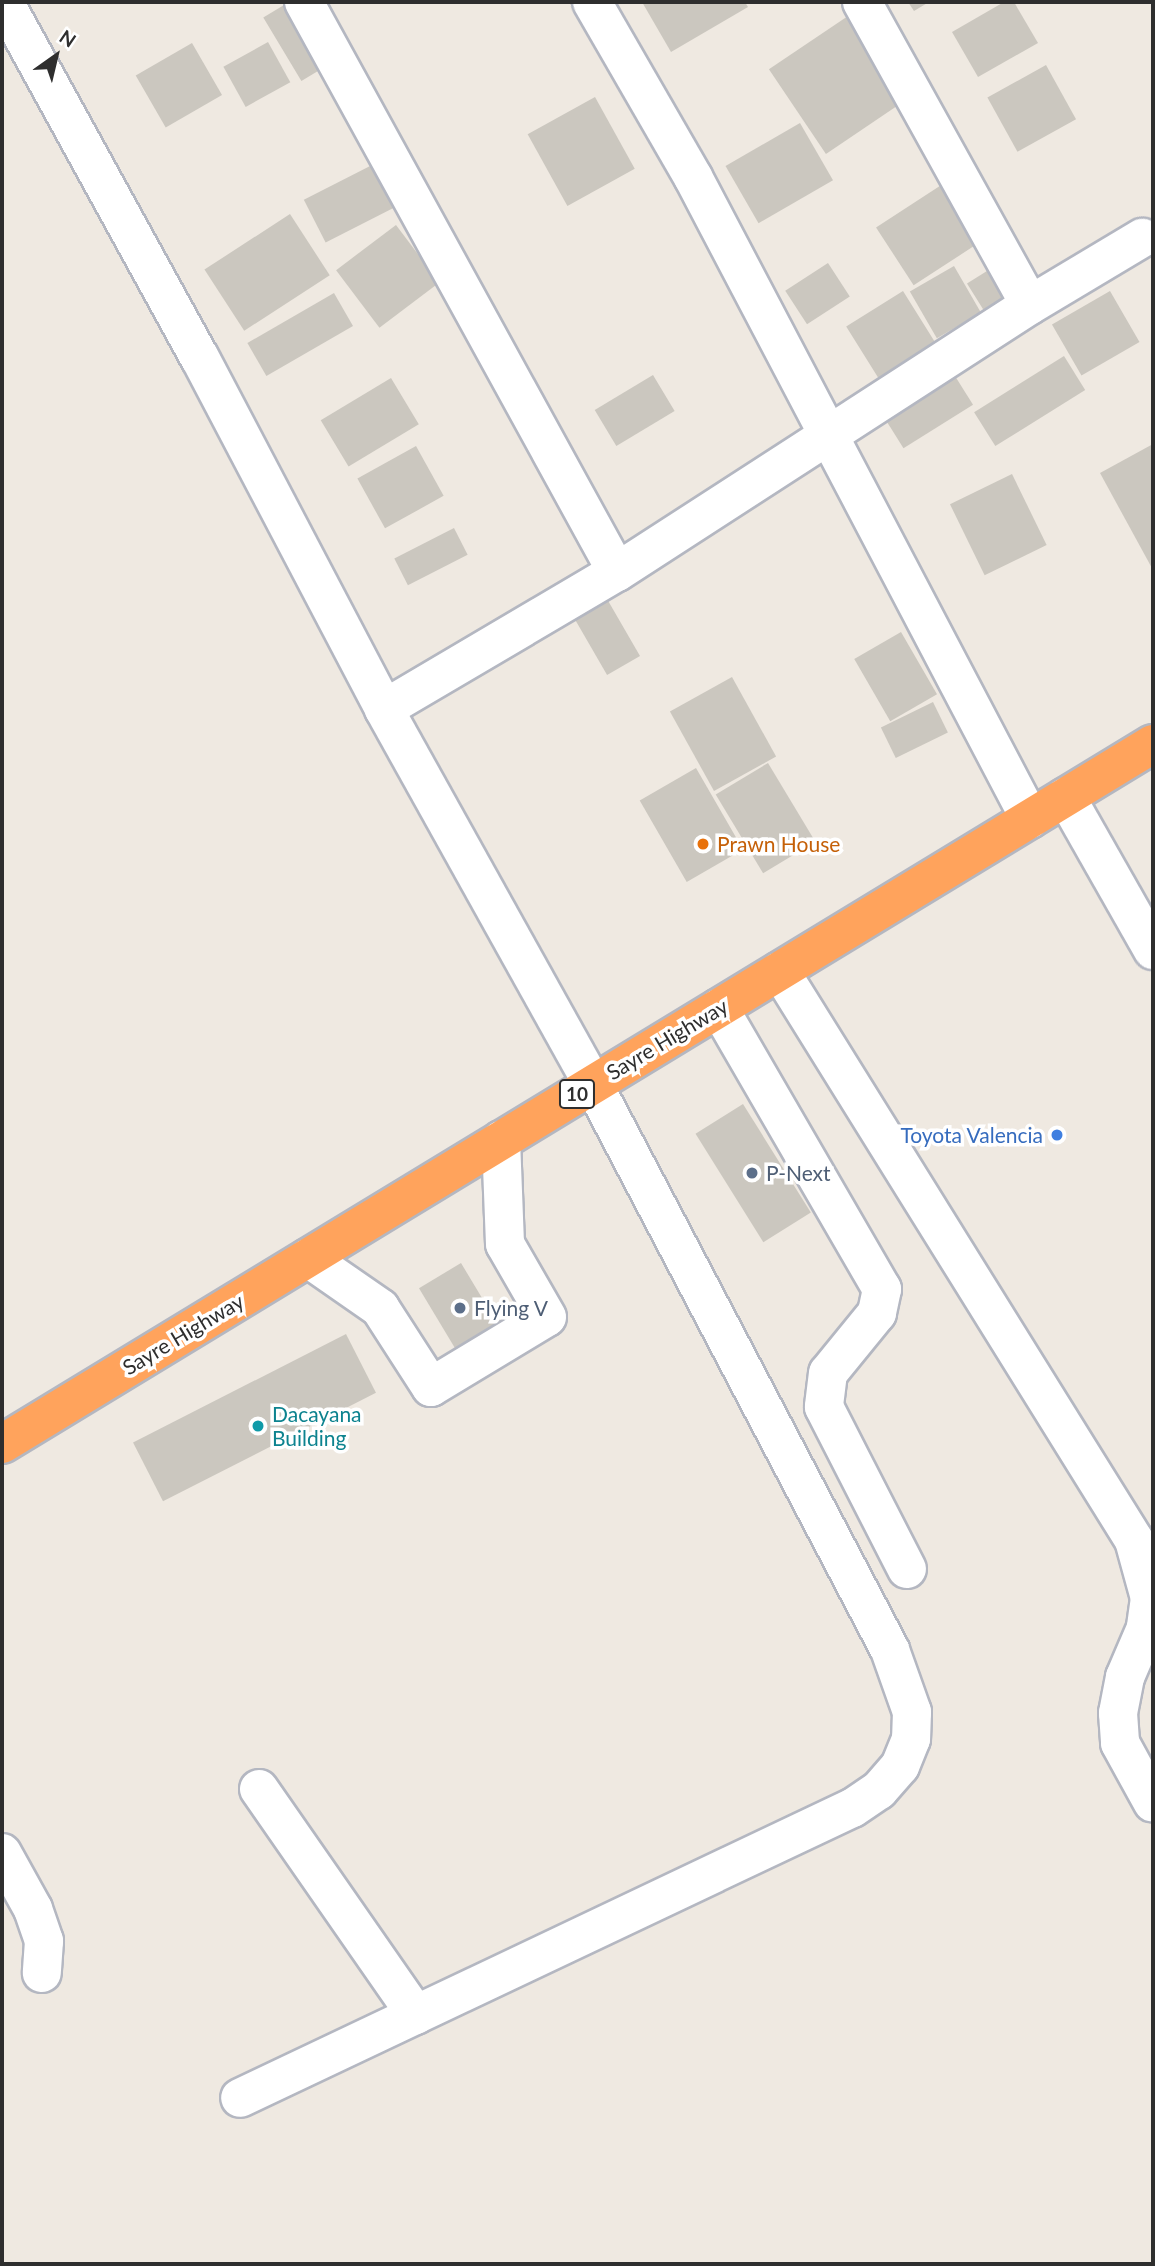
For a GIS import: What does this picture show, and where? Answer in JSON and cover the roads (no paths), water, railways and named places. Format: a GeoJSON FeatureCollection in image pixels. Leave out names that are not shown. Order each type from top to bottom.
{"type":"FeatureCollection","features":[{"type":"Feature","properties":{"kind":"highway","name":"Sayre Highway"},"geometry":{"type":"LineString","coordinates":[[2,1444],[1153,744]]}},
{"type":"Feature","properties":{"kind":"street"},"geometry":{"type":"LineString","coordinates":[[4,2],[200,358],[384,709],[593,1084],[890,1650],[912,1712],[911,1739],[900,1766],[879,1790],[852,1808],[240,2098]]}},
{"type":"Feature","properties":{"kind":"street"},"geometry":{"type":"LineString","coordinates":[[304,2],[617,572]]}},
{"type":"Feature","properties":{"kind":"street"},"geometry":{"type":"LineString","coordinates":[[592,2],[694,177],[1030,819]]}},
{"type":"Feature","properties":{"kind":"street"},"geometry":{"type":"LineString","coordinates":[[862,2],[1030,305]]}},
{"type":"Feature","properties":{"kind":"street"},"geometry":{"type":"LineString","coordinates":[[384,709],[617,572],[830,438],[1030,305],[1142,238]]}},
{"type":"Feature","properties":{"kind":"street"},"geometry":{"type":"LineString","coordinates":[[1066,797],[1153,950]]}},
{"type":"Feature","properties":{"kind":"street"},"geometry":{"type":"LineString","coordinates":[[780,971],[1134,1540],[1150,1598],[1146,1628],[1125,1677],[1118,1713],[1120,1742],[1153,1803]]}},
{"type":"Feature","properties":{"kind":"street"},"geometry":{"type":"LineString","coordinates":[[719,1008],[882,1289],[877,1313],[828,1373],[824,1406],[907,1569]]}},
{"type":"Feature","properties":{"kind":"street"},"geometry":{"type":"LineString","coordinates":[[307,1258],[380,1308],[430,1387],[547,1317],[505,1244],[501,1140]]}},
{"type":"Feature","properties":{"kind":"street"},"geometry":{"type":"LineString","coordinates":[[259,1789],[416,2015]]}},
{"type":"Feature","properties":{"kind":"street"},"geometry":{"type":"LineString","coordinates":[[2,1853],[33,1909],[44,1941],[42,1973]]}},
{"type":"Feature","properties":{"kind":"place","name":"Prawn House"},"geometry":{"type":"Point","coordinates":[703,844]}},
{"type":"Feature","properties":{"kind":"place","name":"Toyota Valencia"},"geometry":{"type":"Point","coordinates":[1057,1135]}},
{"type":"Feature","properties":{"kind":"place","name":"P-Next"},"geometry":{"type":"Point","coordinates":[752,1173]}},
{"type":"Feature","properties":{"kind":"place","name":"Flying V"},"geometry":{"type":"Point","coordinates":[460,1308]}},
{"type":"Feature","properties":{"kind":"place","name":"Dacayana Building"},"geometry":{"type":"Point","coordinates":[258,1426]}}]}
